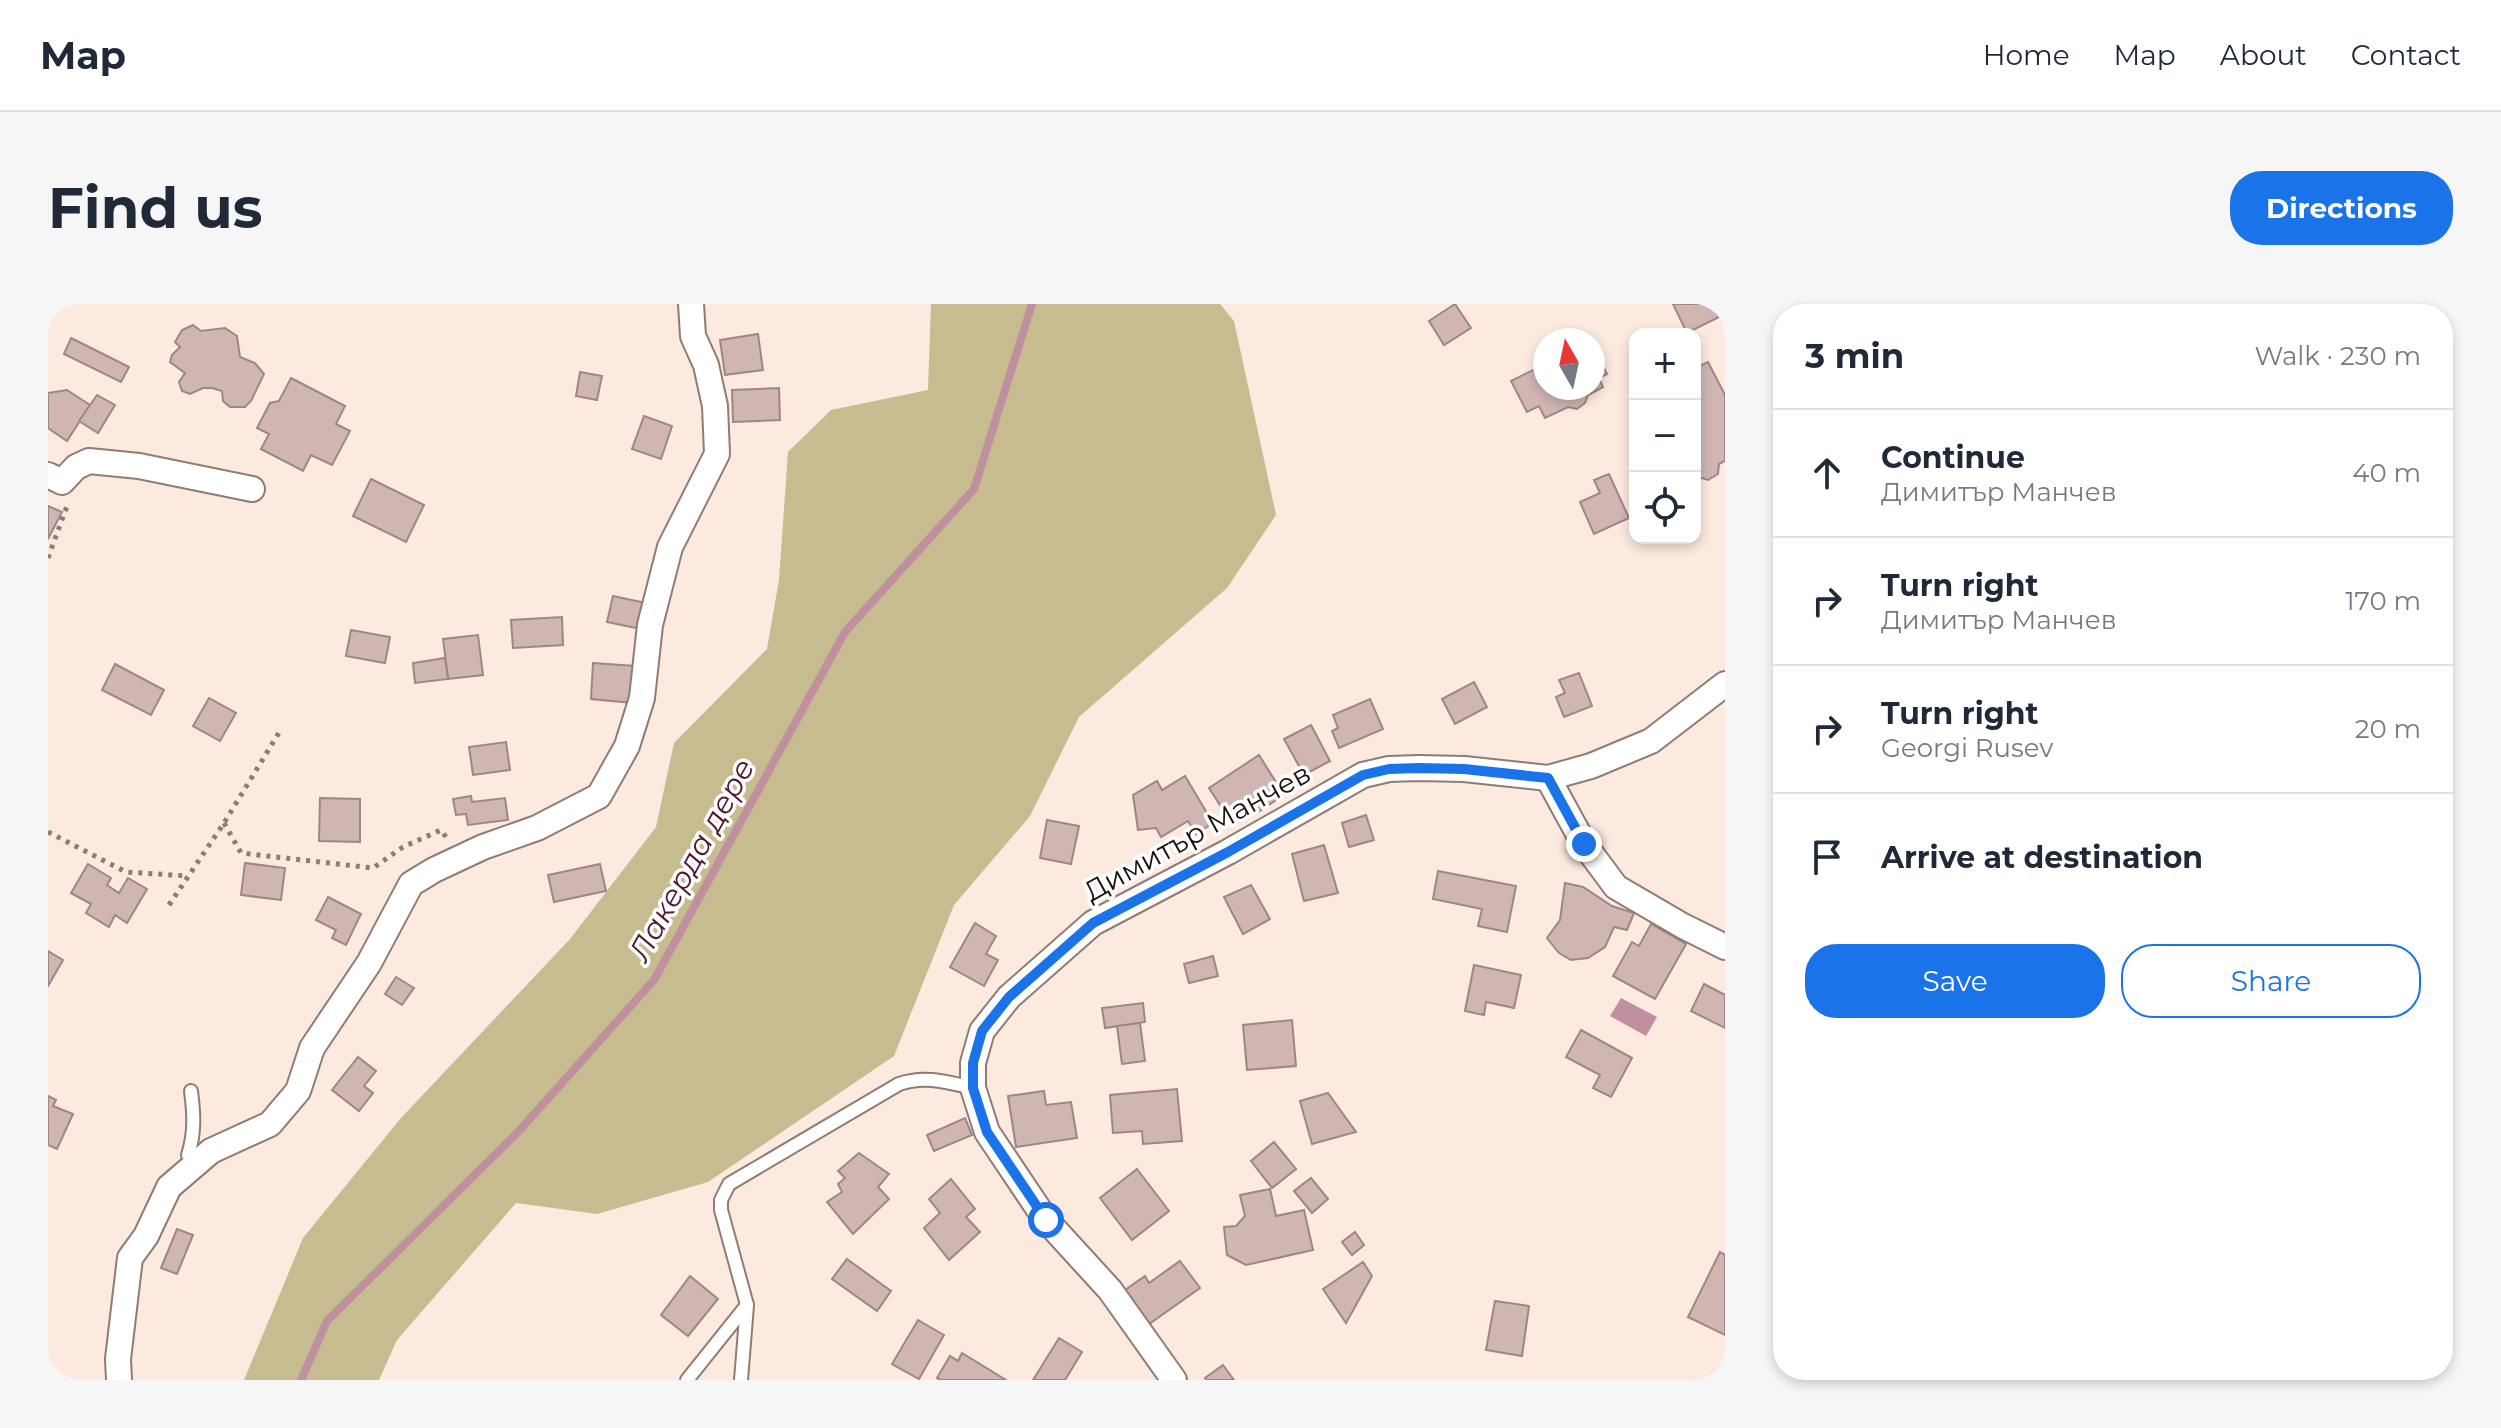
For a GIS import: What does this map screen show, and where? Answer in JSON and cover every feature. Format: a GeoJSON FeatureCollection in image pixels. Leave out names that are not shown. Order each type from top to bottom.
{"type":"FeatureCollection","features":[{"type":"Feature","properties":{"kind":"street"},"geometry":{"type":"LineString","coordinates":[[119,1380],[118,1359],[130,1258],[146,1236],[169,1187],[211,1151],[270,1124],[298,1091],[312,1048],[369,963],[411,884],[483,847],[537,828],[599,796],[627,746],[642,698],[650,625],[670,547],[717,454],[715,406],[706,365],[693,336],[691,304]]}},
{"type":"Feature","properties":{"kind":"street"},"geometry":{"type":"LineString","coordinates":[[55,478],[89,461],[139,466],[252,489]]}},
{"type":"Feature","properties":{"kind":"street","name":"Димитър Манчев"},"geometry":{"type":"LineString","coordinates":[[1174,1380],[1110,1290],[1046,1220],[987,1132],[973,1088],[973,1063],[982,1031],[1009,997],[1093,923],[1228,852],[1363,775],[1389,769],[1464,769],[1548,778],[1591,766],[1651,741],[1725,684]]}},
{"type":"Feature","properties":{"kind":"street"},"geometry":{"type":"LineString","coordinates":[[1548,778],[1584,844],[1616,887],[1725,947]]}},
{"type":"Feature","properties":{"kind":"lane"},"geometry":{"type":"LineString","coordinates":[[741,1380],[747,1305],[721,1210],[724,1191],[729,1184],[899,1084],[913,1079],[934,1079],[973,1088]]}},
{"type":"Feature","properties":{"kind":"lane"},"geometry":{"type":"LineString","coordinates":[[188,1155],[195,1117],[191,1091]]}},
{"type":"Feature","properties":{"kind":"lane"},"geometry":{"type":"LineString","coordinates":[[687,1380],[747,1305]]}},
{"type":"Feature","properties":{"kind":"path"},"geometry":{"type":"LineString","coordinates":[[48,558],[68,501],[55,478]]}},
{"type":"Feature","properties":{"kind":"path"},"geometry":{"type":"LineString","coordinates":[[169,905],[280,731]]}},
{"type":"Feature","properties":{"kind":"path"},"geometry":{"type":"LineString","coordinates":[[224,823],[241,853],[373,868],[403,847],[441,830],[448,840]]}},
{"type":"Feature","properties":{"kind":"path"},"geometry":{"type":"LineString","coordinates":[[48,832],[126,872],[188,876]]}},
{"type":"Feature","properties":{"kind":"shaded area"},"geometry":{"type":"Polygon","coordinates":[[[931,304],[1220,304],[1234,321],[1276,515],[1227,588],[1079,717],[1030,816],[954,905],[894,1056],[708,1182],[597,1214],[516,1203],[397,1340],[379,1380],[244,1380],[303,1238],[401,1118],[570,939],[656,827],[674,743],[767,649],[779,580],[788,452],[831,410],[928,390],[931,304]]]}},
{"type":"Feature","properties":{"kind":"shaded area"},"geometry":{"type":"Polygon","coordinates":[[[1621,998],[1657,1017],[1646,1036],[1610,1016],[1621,998]]]}},
{"type":"Feature","properties":{"kind":"building"},"geometry":{"type":"Polygon","coordinates":[[[1455,304],[1471,328],[1444,345],[1429,321],[1455,304]]]}},
{"type":"Feature","properties":{"kind":"building"},"geometry":{"type":"Polygon","coordinates":[[[1673,304],[1712,304],[1719,317],[1697,328],[1685,328],[1673,304]]]}},
{"type":"Feature","properties":{"kind":"building"},"geometry":{"type":"Polygon","coordinates":[[[193,325],[201,331],[225,328],[237,336],[240,357],[255,363],[264,374],[245,407],[230,407],[223,401],[222,391],[212,388],[190,394],[182,391],[179,382],[185,373],[170,362],[180,347],[175,342],[182,330],[193,325]]]}},
{"type":"Feature","properties":{"kind":"building"},"geometry":{"type":"Polygon","coordinates":[[[758,334],[763,370],[725,375],[720,340],[758,334]]]}},
{"type":"Feature","properties":{"kind":"building"},"geometry":{"type":"Polygon","coordinates":[[[71,338],[129,367],[121,382],[64,354],[71,338]]]}},
{"type":"Feature","properties":{"kind":"building"},"geometry":{"type":"Polygon","coordinates":[[[1708,362],[1725,395],[1725,461],[1719,464],[1718,474],[1708,480],[1701,478],[1701,365],[1708,362]]]}},
{"type":"Feature","properties":{"kind":"building"},"geometry":{"type":"Polygon","coordinates":[[[1533,370],[1533,400],[1586,400],[1577,409],[1568,407],[1545,418],[1539,406],[1527,412],[1511,381],[1533,370]]]}},
{"type":"Feature","properties":{"kind":"building"},"geometry":{"type":"Polygon","coordinates":[[[580,372],[602,376],[597,400],[576,396],[580,372]]]}},
{"type":"Feature","properties":{"kind":"building"},"geometry":{"type":"Polygon","coordinates":[[[291,378],[345,406],[336,424],[350,431],[332,465],[311,455],[303,471],[261,449],[269,434],[257,428],[270,403],[279,401],[291,378]]]}},
{"type":"Feature","properties":{"kind":"building"},"geometry":{"type":"Polygon","coordinates":[[[779,388],[780,420],[733,422],[732,390],[779,388]]]}},
{"type":"Feature","properties":{"kind":"building"},"geometry":{"type":"Polygon","coordinates":[[[67,390],[90,405],[67,441],[48,428],[48,393],[67,390]]]}},
{"type":"Feature","properties":{"kind":"building"},"geometry":{"type":"Polygon","coordinates":[[[97,395],[115,405],[98,433],[79,421],[97,395]]]}},
{"type":"Feature","properties":{"kind":"building"},"geometry":{"type":"Polygon","coordinates":[[[644,416],[672,426],[661,459],[632,449],[644,416]]]}},
{"type":"Feature","properties":{"kind":"building"},"geometry":{"type":"Polygon","coordinates":[[[1609,474],[1629,518],[1594,534],[1580,502],[1600,493],[1594,480],[1609,474]]]}},
{"type":"Feature","properties":{"kind":"building"},"geometry":{"type":"Polygon","coordinates":[[[371,479],[424,505],[406,542],[353,516],[371,479]]]}},
{"type":"Feature","properties":{"kind":"building"},"geometry":{"type":"Polygon","coordinates":[[[48,506],[62,512],[48,539],[48,506]]]}},
{"type":"Feature","properties":{"kind":"building"},"geometry":{"type":"Polygon","coordinates":[[[613,596],[646,603],[641,629],[607,622],[613,596]]]}},
{"type":"Feature","properties":{"kind":"building"},"geometry":{"type":"Polygon","coordinates":[[[562,617],[563,645],[513,648],[511,620],[562,617]]]}},
{"type":"Feature","properties":{"kind":"building"},"geometry":{"type":"Polygon","coordinates":[[[351,630],[390,637],[385,663],[346,656],[351,630]]]}},
{"type":"Feature","properties":{"kind":"building"},"geometry":{"type":"Polygon","coordinates":[[[478,635],[483,675],[448,679],[443,639],[478,635]]]}},
{"type":"Feature","properties":{"kind":"building"},"geometry":{"type":"Polygon","coordinates":[[[445,658],[448,679],[415,683],[413,663],[445,658]]]}},
{"type":"Feature","properties":{"kind":"building"},"geometry":{"type":"Polygon","coordinates":[[[593,663],[635,666],[632,703],[591,699],[593,663]]]}},
{"type":"Feature","properties":{"kind":"building"},"geometry":{"type":"Polygon","coordinates":[[[115,664],[164,690],[151,715],[102,690],[115,664]]]}},
{"type":"Feature","properties":{"kind":"building"},"geometry":{"type":"Polygon","coordinates":[[[1579,673],[1592,706],[1564,717],[1556,697],[1565,693],[1559,680],[1579,673]]]}},
{"type":"Feature","properties":{"kind":"building"},"geometry":{"type":"Polygon","coordinates":[[[1474,682],[1487,707],[1455,724],[1442,699],[1474,682]]]}},
{"type":"Feature","properties":{"kind":"building"},"geometry":{"type":"Polygon","coordinates":[[[209,698],[236,713],[220,741],[193,726],[209,698]]]}},
{"type":"Feature","properties":{"kind":"building"},"geometry":{"type":"Polygon","coordinates":[[[1370,699],[1383,729],[1339,748],[1332,731],[1338,728],[1333,715],[1370,699]]]}},
{"type":"Feature","properties":{"kind":"building"},"geometry":{"type":"Polygon","coordinates":[[[1311,725],[1330,761],[1304,775],[1284,739],[1311,725]]]}},
{"type":"Feature","properties":{"kind":"building"},"geometry":{"type":"Polygon","coordinates":[[[506,742],[510,770],[473,775],[469,747],[506,742]]]}},
{"type":"Feature","properties":{"kind":"building"},"geometry":{"type":"Polygon","coordinates":[[[1259,755],[1284,795],[1255,814],[1250,805],[1229,819],[1209,788],[1259,755]]]}},
{"type":"Feature","properties":{"kind":"building"},"geometry":{"type":"Polygon","coordinates":[[[1185,776],[1213,823],[1196,834],[1188,821],[1161,837],[1156,828],[1138,830],[1133,795],[1157,781],[1162,790],[1185,776]]]}},
{"type":"Feature","properties":{"kind":"building"},"geometry":{"type":"Polygon","coordinates":[[[471,796],[472,802],[505,798],[508,820],[468,825],[466,814],[456,815],[453,799],[471,796]]]}},
{"type":"Feature","properties":{"kind":"building"},"geometry":{"type":"Polygon","coordinates":[[[320,798],[360,799],[360,842],[319,841],[320,798]]]}},
{"type":"Feature","properties":{"kind":"building"},"geometry":{"type":"Polygon","coordinates":[[[1366,815],[1374,840],[1349,847],[1342,823],[1366,815]]]}},
{"type":"Feature","properties":{"kind":"building"},"geometry":{"type":"Polygon","coordinates":[[[1047,820],[1079,826],[1071,864],[1040,858],[1047,820]]]}},
{"type":"Feature","properties":{"kind":"building"},"geometry":{"type":"Polygon","coordinates":[[[1324,845],[1338,893],[1304,901],[1292,854],[1324,845]]]}},
{"type":"Feature","properties":{"kind":"building"},"geometry":{"type":"Polygon","coordinates":[[[245,863],[285,868],[281,900],[241,895],[245,863]]]}},
{"type":"Feature","properties":{"kind":"building"},"geometry":{"type":"Polygon","coordinates":[[[88,864],[111,878],[107,885],[119,893],[128,878],[147,889],[127,923],[115,915],[109,927],[86,913],[91,904],[71,893],[88,864]]]}},
{"type":"Feature","properties":{"kind":"building"},"geometry":{"type":"Polygon","coordinates":[[[600,864],[606,891],[554,902],[548,875],[600,864]]]}},
{"type":"Feature","properties":{"kind":"building"},"geometry":{"type":"Polygon","coordinates":[[[1438,871],[1516,886],[1507,932],[1478,926],[1482,909],[1433,899],[1438,871]]]}},
{"type":"Feature","properties":{"kind":"building"},"geometry":{"type":"Polygon","coordinates":[[[1565,883],[1583,887],[1612,906],[1634,913],[1627,930],[1614,927],[1605,947],[1588,958],[1571,960],[1559,953],[1547,938],[1560,920],[1565,883]]]}},
{"type":"Feature","properties":{"kind":"building"},"geometry":{"type":"Polygon","coordinates":[[[1251,885],[1270,919],[1243,934],[1224,897],[1251,885]]]}},
{"type":"Feature","properties":{"kind":"building"},"geometry":{"type":"Polygon","coordinates":[[[328,897],[361,914],[346,945],[332,938],[336,930],[316,920],[328,897]]]}},
{"type":"Feature","properties":{"kind":"building"},"geometry":{"type":"Polygon","coordinates":[[[975,923],[996,936],[986,954],[998,960],[984,986],[950,967],[975,923]]]}},
{"type":"Feature","properties":{"kind":"building"},"geometry":{"type":"Polygon","coordinates":[[[1651,924],[1686,944],[1655,999],[1613,976],[1632,942],[1639,946],[1651,924]]]}},
{"type":"Feature","properties":{"kind":"building"},"geometry":{"type":"Polygon","coordinates":[[[48,951],[63,960],[48,986],[48,951]]]}},
{"type":"Feature","properties":{"kind":"building"},"geometry":{"type":"Polygon","coordinates":[[[1213,956],[1218,976],[1189,983],[1184,964],[1213,956]]]}},
{"type":"Feature","properties":{"kind":"building"},"geometry":{"type":"Polygon","coordinates":[[[1474,965],[1521,975],[1514,1008],[1486,1002],[1484,1015],[1465,1011],[1474,965]]]}},
{"type":"Feature","properties":{"kind":"building"},"geometry":{"type":"Polygon","coordinates":[[[396,977],[414,988],[402,1005],[385,994],[396,977]]]}},
{"type":"Feature","properties":{"kind":"building"},"geometry":{"type":"Polygon","coordinates":[[[1704,984],[1725,995],[1725,1028],[1691,1011],[1704,984]]]}},
{"type":"Feature","properties":{"kind":"building"},"geometry":{"type":"Polygon","coordinates":[[[1143,1003],[1145,1022],[1105,1028],[1102,1008],[1143,1003]]]}},
{"type":"Feature","properties":{"kind":"building"},"geometry":{"type":"Polygon","coordinates":[[[1292,1020],[1296,1066],[1247,1070],[1243,1025],[1292,1020]]]}},
{"type":"Feature","properties":{"kind":"building"},"geometry":{"type":"Polygon","coordinates":[[[1140,1023],[1145,1061],[1122,1064],[1117,1026],[1140,1023]]]}},
{"type":"Feature","properties":{"kind":"building"},"geometry":{"type":"Polygon","coordinates":[[[1581,1030],[1632,1058],[1611,1097],[1593,1088],[1600,1075],[1566,1057],[1581,1030]]]}},
{"type":"Feature","properties":{"kind":"building"},"geometry":{"type":"Polygon","coordinates":[[[358,1057],[376,1071],[364,1086],[373,1093],[359,1111],[332,1090],[358,1057]]]}},
{"type":"Feature","properties":{"kind":"building"},"geometry":{"type":"Polygon","coordinates":[[[1177,1089],[1182,1141],[1143,1144],[1142,1131],[1113,1133],[1110,1095],[1177,1089]]]}},
{"type":"Feature","properties":{"kind":"building"},"geometry":{"type":"Polygon","coordinates":[[[1044,1091],[1046,1105],[1071,1102],[1077,1138],[1016,1147],[1008,1096],[1044,1091]]]}},
{"type":"Feature","properties":{"kind":"building"},"geometry":{"type":"Polygon","coordinates":[[[1328,1093],[1356,1132],[1312,1144],[1300,1101],[1328,1093]]]}},
{"type":"Feature","properties":{"kind":"building"},"geometry":{"type":"Polygon","coordinates":[[[48,1096],[56,1100],[53,1106],[73,1114],[57,1149],[48,1145],[48,1096]]]}},
{"type":"Feature","properties":{"kind":"building"},"geometry":{"type":"Polygon","coordinates":[[[965,1118],[972,1135],[934,1151],[927,1135],[965,1118]]]}},
{"type":"Feature","properties":{"kind":"building"},"geometry":{"type":"Polygon","coordinates":[[[1274,1142],[1296,1169],[1272,1188],[1251,1161],[1274,1142]]]}},
{"type":"Feature","properties":{"kind":"building"},"geometry":{"type":"Polygon","coordinates":[[[859,1153],[889,1174],[878,1187],[889,1199],[853,1234],[827,1202],[842,1192],[838,1184],[845,1178],[838,1171],[859,1153]]]}},
{"type":"Feature","properties":{"kind":"building"},"geometry":{"type":"Polygon","coordinates":[[[1137,1169],[1169,1211],[1132,1240],[1100,1198],[1137,1169]]]}},
{"type":"Feature","properties":{"kind":"building"},"geometry":{"type":"Polygon","coordinates":[[[1311,1178],[1328,1199],[1312,1213],[1294,1191],[1311,1178]]]}},
{"type":"Feature","properties":{"kind":"building"},"geometry":{"type":"Polygon","coordinates":[[[951,1179],[975,1209],[966,1217],[980,1232],[949,1260],[924,1228],[940,1213],[929,1199],[951,1179]]]}},
{"type":"Feature","properties":{"kind":"building"},"geometry":{"type":"Polygon","coordinates":[[[1270,1189],[1276,1216],[1304,1210],[1313,1250],[1246,1265],[1227,1255],[1224,1227],[1236,1226],[1245,1216],[1240,1195],[1270,1189]]]}},
{"type":"Feature","properties":{"kind":"building"},"geometry":{"type":"Polygon","coordinates":[[[177,1229],[193,1235],[177,1274],[161,1268],[177,1229]]]}},
{"type":"Feature","properties":{"kind":"building"},"geometry":{"type":"Polygon","coordinates":[[[1355,1232],[1364,1245],[1352,1255],[1342,1242],[1355,1232]]]}},
{"type":"Feature","properties":{"kind":"building"},"geometry":{"type":"Polygon","coordinates":[[[1720,1252],[1725,1255],[1725,1335],[1688,1317],[1720,1252]]]}},
{"type":"Feature","properties":{"kind":"building"},"geometry":{"type":"Polygon","coordinates":[[[847,1259],[891,1291],[877,1311],[832,1279],[847,1259]]]}},
{"type":"Feature","properties":{"kind":"building"},"geometry":{"type":"Polygon","coordinates":[[[1180,1261],[1200,1288],[1149,1324],[1125,1290],[1145,1276],[1149,1283],[1180,1261]]]}},
{"type":"Feature","properties":{"kind":"building"},"geometry":{"type":"Polygon","coordinates":[[[1363,1262],[1372,1276],[1346,1323],[1323,1289],[1363,1262]]]}},
{"type":"Feature","properties":{"kind":"building"},"geometry":{"type":"Polygon","coordinates":[[[690,1276],[718,1299],[688,1336],[661,1315],[690,1276]]]}},
{"type":"Feature","properties":{"kind":"building"},"geometry":{"type":"Polygon","coordinates":[[[1495,1301],[1529,1306],[1522,1356],[1486,1350],[1495,1301]]]}},
{"type":"Feature","properties":{"kind":"building"},"geometry":{"type":"Polygon","coordinates":[[[918,1320],[944,1335],[919,1379],[892,1364],[918,1320]]]}},
{"type":"Feature","properties":{"kind":"building"},"geometry":{"type":"Polygon","coordinates":[[[1059,1338],[1082,1352],[1065,1380],[1033,1380],[1059,1338]]]}},
{"type":"Feature","properties":{"kind":"building"},"geometry":{"type":"Polygon","coordinates":[[[962,1353],[1006,1380],[937,1378],[950,1356],[958,1361],[962,1353]]]}},
{"type":"Feature","properties":{"kind":"building"},"geometry":{"type":"Polygon","coordinates":[[[1223,1365],[1234,1380],[1206,1380],[1205,1378],[1223,1365]]]}},
{"type":"Feature","properties":{"kind":"waterway","name":"Лакерда дере"},"geometry":{"type":"LineString","coordinates":[[301,1380],[327,1321],[518,1132],[654,980],[845,632],[974,489],[1032,304]]}},
{"type":"Feature","properties":{"kind":"route"},"geometry":{"type":"LineString","coordinates":[[1046,1220],[987,1132],[973,1088],[973,1063],[982,1031],[1009,997],[1093,923],[1228,852],[1339,787],[1363,775],[1389,769],[1464,769],[1548,778],[1584,844]]}}]}
